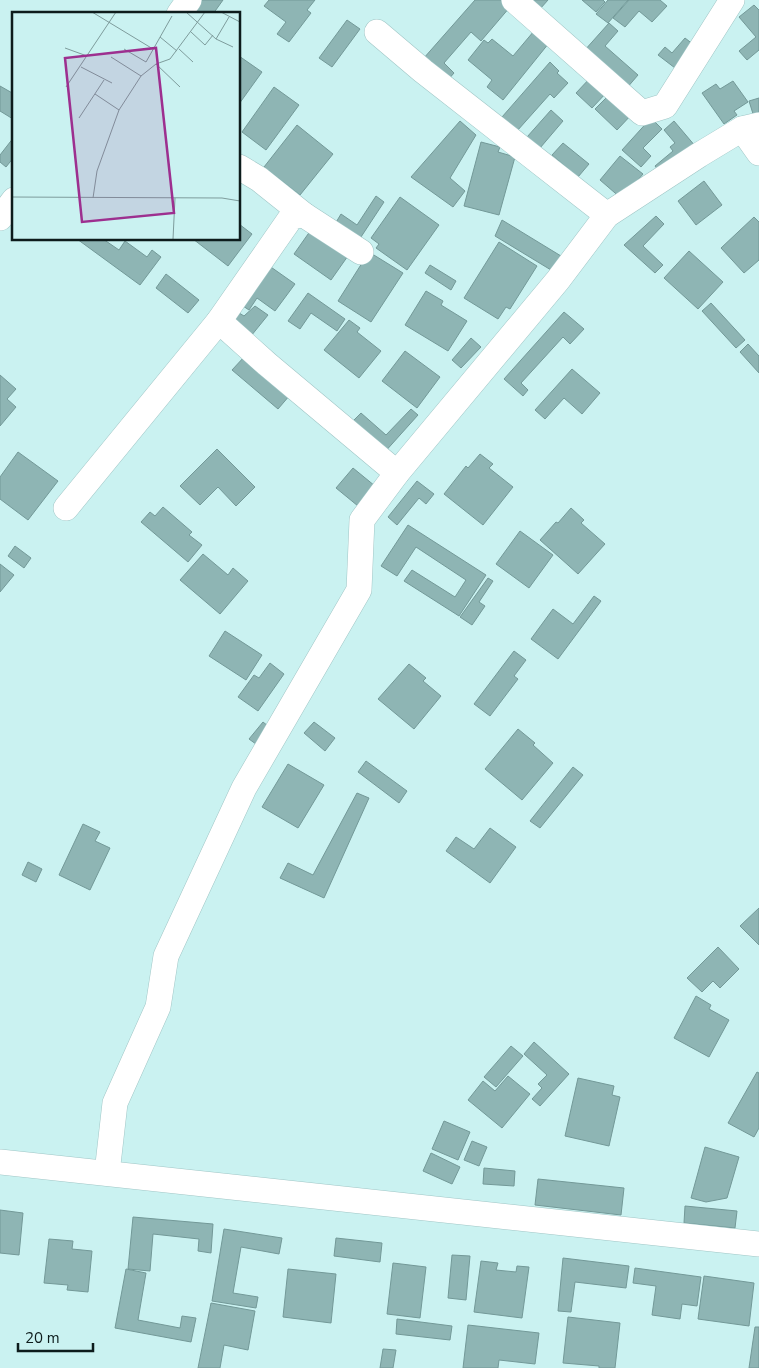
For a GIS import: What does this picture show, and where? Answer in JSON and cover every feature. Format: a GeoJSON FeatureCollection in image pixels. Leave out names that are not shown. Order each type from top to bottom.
{"type":"FeatureCollection","features":[{"type":"Feature","properties":{"kind":"street"},"geometry":{"type":"LineString","coordinates":[[514,0],[642,113],[665,106],[726,2]]}},
{"type":"Feature","properties":{"kind":"street"},"geometry":{"type":"LineString","coordinates":[[377,32],[423,71],[607,216]]}},
{"type":"Feature","properties":{"kind":"street"},"geometry":{"type":"LineString","coordinates":[[107,1173],[115,1103],[158,1006],[166,956],[244,788],[359,590],[362,520],[397,473],[558,280],[607,216],[699,155],[751,127],[759,153]]}},
{"type":"Feature","properties":{"kind":"street"},"geometry":{"type":"LineString","coordinates":[[240,168],[259,179],[304,215],[362,252]]}},
{"type":"Feature","properties":{"kind":"street"},"geometry":{"type":"LineString","coordinates":[[0,218],[12,203]]}},
{"type":"Feature","properties":{"kind":"street"},"geometry":{"type":"LineString","coordinates":[[66,508],[219,321],[292,216],[304,215]]}},
{"type":"Feature","properties":{"kind":"street"},"geometry":{"type":"LineString","coordinates":[[219,321],[267,364],[397,473]]}},
{"type":"Feature","properties":{"kind":"street"},"geometry":{"type":"LineString","coordinates":[[0,1162],[759,1244]]}},
{"type":"Feature","properties":{"kind":"building"},"geometry":{"type":"Polygon","coordinates":[[[201,0],[223,0],[214,12],[192,12],[201,0]]]}},
{"type":"Feature","properties":{"kind":"building"},"geometry":{"type":"Polygon","coordinates":[[[269,0],[315,0],[307,10],[311,13],[289,42],[277,34],[286,22],[264,6],[269,0]]]}},
{"type":"Feature","properties":{"kind":"building"},"geometry":{"type":"Polygon","coordinates":[[[475,0],[502,0],[510,7],[481,41],[471,32],[444,63],[454,73],[447,81],[423,59],[475,0]]]}},
{"type":"Feature","properties":{"kind":"building"},"geometry":{"type":"Polygon","coordinates":[[[530,0],[548,0],[540,9],[530,0]]]}},
{"type":"Feature","properties":{"kind":"building"},"geometry":{"type":"Polygon","coordinates":[[[582,0],[603,0],[605,2],[596,12],[582,0]]]}},
{"type":"Feature","properties":{"kind":"building"},"geometry":{"type":"Polygon","coordinates":[[[608,0],[628,0],[608,23],[596,14],[608,0]]]}},
{"type":"Feature","properties":{"kind":"building"},"geometry":{"type":"Polygon","coordinates":[[[629,0],[660,0],[667,6],[652,22],[639,11],[625,27],[613,18],[629,0]]]}},
{"type":"Feature","properties":{"kind":"building"},"geometry":{"type":"Polygon","coordinates":[[[754,5],[759,10],[759,50],[747,60],[739,51],[756,37],[739,17],[754,5]]]}},
{"type":"Feature","properties":{"kind":"building"},"geometry":{"type":"Polygon","coordinates":[[[347,20],[360,29],[332,67],[319,58],[347,20]]]}},
{"type":"Feature","properties":{"kind":"building"},"geometry":{"type":"Polygon","coordinates":[[[609,23],[618,31],[605,46],[638,75],[626,89],[584,51],[609,23]]]}},
{"type":"Feature","properties":{"kind":"building"},"geometry":{"type":"Polygon","coordinates":[[[534,31],[549,43],[503,100],[487,87],[492,80],[468,60],[484,40],[488,43],[492,39],[513,56],[534,31]]]}},
{"type":"Feature","properties":{"kind":"building"},"geometry":{"type":"Polygon","coordinates":[[[685,38],[694,45],[675,68],[658,55],[665,47],[672,53],[685,38]]]}},
{"type":"Feature","properties":{"kind":"building"},"geometry":{"type":"Polygon","coordinates":[[[240,57],[262,72],[240,103],[240,57]]]}},
{"type":"Feature","properties":{"kind":"building"},"geometry":{"type":"Polygon","coordinates":[[[550,62],[559,71],[557,73],[568,83],[554,98],[550,94],[517,131],[502,117],[550,62]]]}},
{"type":"Feature","properties":{"kind":"building"},"geometry":{"type":"Polygon","coordinates":[[[592,76],[608,91],[592,108],[576,93],[592,76]]]}},
{"type":"Feature","properties":{"kind":"building"},"geometry":{"type":"Polygon","coordinates":[[[733,81],[748,102],[734,111],[737,115],[724,124],[702,93],[716,84],[720,89],[733,81]]]}},
{"type":"Feature","properties":{"kind":"building"},"geometry":{"type":"Polygon","coordinates":[[[0,86],[12,93],[12,118],[0,111],[0,86]]]}},
{"type":"Feature","properties":{"kind":"building"},"geometry":{"type":"Polygon","coordinates":[[[274,87],[299,105],[266,150],[242,132],[274,87]]]}},
{"type":"Feature","properties":{"kind":"building"},"geometry":{"type":"Polygon","coordinates":[[[612,92],[634,112],[617,130],[595,109],[612,92]]]}},
{"type":"Feature","properties":{"kind":"building"},"geometry":{"type":"Polygon","coordinates":[[[759,98],[759,116],[754,117],[749,101],[759,98]]]}},
{"type":"Feature","properties":{"kind":"building"},"geometry":{"type":"Polygon","coordinates":[[[551,110],[563,121],[540,148],[527,137],[551,110]]]}},
{"type":"Feature","properties":{"kind":"building"},"geometry":{"type":"Polygon","coordinates":[[[651,118],[662,129],[643,148],[651,156],[641,167],[622,150],[651,118]]]}},
{"type":"Feature","properties":{"kind":"building"},"geometry":{"type":"Polygon","coordinates":[[[460,121],[476,135],[450,178],[465,191],[453,207],[411,177],[460,121]]]}},
{"type":"Feature","properties":{"kind":"building"},"geometry":{"type":"Polygon","coordinates":[[[674,121],[696,147],[662,175],[655,166],[673,151],[670,147],[675,143],[664,130],[674,121]]]}},
{"type":"Feature","properties":{"kind":"building"},"geometry":{"type":"Polygon","coordinates":[[[297,125],[333,154],[300,195],[264,167],[297,125]]]}},
{"type":"Feature","properties":{"kind":"building"},"geometry":{"type":"Polygon","coordinates":[[[12,140],[12,160],[6,167],[0,162],[0,155],[12,140]]]}},
{"type":"Feature","properties":{"kind":"building"},"geometry":{"type":"Polygon","coordinates":[[[481,142],[500,147],[498,152],[515,157],[499,215],[464,206],[481,142]]]}},
{"type":"Feature","properties":{"kind":"building"},"geometry":{"type":"Polygon","coordinates":[[[563,143],[589,164],[578,177],[552,155],[563,143]]]}},
{"type":"Feature","properties":{"kind":"building"},"geometry":{"type":"Polygon","coordinates":[[[620,156],[643,174],[622,199],[600,180],[620,156]]]}},
{"type":"Feature","properties":{"kind":"building"},"geometry":{"type":"Polygon","coordinates":[[[704,181],[722,205],[696,225],[678,201],[704,181]]]}},
{"type":"Feature","properties":{"kind":"building"},"geometry":{"type":"Polygon","coordinates":[[[376,196],[384,202],[359,240],[335,224],[341,214],[357,225],[376,196]]]}},
{"type":"Feature","properties":{"kind":"building"},"geometry":{"type":"Polygon","coordinates":[[[400,197],[439,225],[407,270],[376,248],[379,244],[371,238],[400,197]]]}},
{"type":"Feature","properties":{"kind":"building"},"geometry":{"type":"Polygon","coordinates":[[[656,216],[664,224],[643,246],[663,265],[655,273],[624,245],[656,216]]]}},
{"type":"Feature","properties":{"kind":"building"},"geometry":{"type":"Polygon","coordinates":[[[754,217],[759,222],[759,260],[744,273],[721,248],[754,217]]]}},
{"type":"Feature","properties":{"kind":"building"},"geometry":{"type":"Polygon","coordinates":[[[502,220],[561,256],[551,270],[495,236],[502,220]]]}},
{"type":"Feature","properties":{"kind":"building"},"geometry":{"type":"Polygon","coordinates":[[[240,225],[252,234],[228,266],[194,240],[240,240],[240,225]]]}},
{"type":"Feature","properties":{"kind":"building"},"geometry":{"type":"Polygon","coordinates":[[[313,227],[350,253],[331,280],[294,254],[313,227]]]}},
{"type":"Feature","properties":{"kind":"building"},"geometry":{"type":"Polygon","coordinates":[[[78,240],[104,240],[119,250],[125,241],[147,257],[152,250],[161,257],[140,285],[78,240]]]}},
{"type":"Feature","properties":{"kind":"building"},"geometry":{"type":"Polygon","coordinates":[[[499,242],[537,266],[510,309],[506,307],[498,319],[464,298],[499,242]]]}},
{"type":"Feature","properties":{"kind":"building"},"geometry":{"type":"Polygon","coordinates":[[[689,251],[723,282],[698,309],[664,278],[689,251]]]}},
{"type":"Feature","properties":{"kind":"building"},"geometry":{"type":"Polygon","coordinates":[[[369,252],[403,273],[371,322],[338,301],[369,252]]]}},
{"type":"Feature","properties":{"kind":"building"},"geometry":{"type":"Polygon","coordinates":[[[268,265],[295,284],[275,311],[257,298],[249,310],[240,304],[268,265]]]}},
{"type":"Feature","properties":{"kind":"building"},"geometry":{"type":"Polygon","coordinates":[[[430,265],[456,281],[451,290],[425,273],[430,265]]]}},
{"type":"Feature","properties":{"kind":"building"},"geometry":{"type":"Polygon","coordinates":[[[166,274],[199,300],[188,313],[156,288],[166,274]]]}},
{"type":"Feature","properties":{"kind":"building"},"geometry":{"type":"Polygon","coordinates":[[[426,291],[443,301],[441,305],[467,321],[448,351],[405,325],[426,291]]]}},
{"type":"Feature","properties":{"kind":"building"},"geometry":{"type":"Polygon","coordinates":[[[308,293],[345,319],[337,331],[311,313],[300,329],[288,321],[308,293]]]}},
{"type":"Feature","properties":{"kind":"building"},"geometry":{"type":"Polygon","coordinates":[[[711,303],[745,340],[736,348],[702,311],[711,303]]]}},
{"type":"Feature","properties":{"kind":"building"},"geometry":{"type":"Polygon","coordinates":[[[255,306],[268,315],[251,336],[224,319],[231,308],[244,316],[255,306]]]}},
{"type":"Feature","properties":{"kind":"building"},"geometry":{"type":"Polygon","coordinates":[[[564,312],[584,329],[570,344],[563,337],[521,383],[528,390],[523,396],[504,379],[564,312]]]}},
{"type":"Feature","properties":{"kind":"building"},"geometry":{"type":"Polygon","coordinates":[[[349,320],[360,328],[357,332],[381,351],[359,378],[324,350],[349,320]]]}},
{"type":"Feature","properties":{"kind":"building"},"geometry":{"type":"Polygon","coordinates":[[[471,338],[481,347],[461,368],[452,360],[471,338]]]}},
{"type":"Feature","properties":{"kind":"building"},"geometry":{"type":"Polygon","coordinates":[[[748,344],[759,356],[759,373],[740,352],[748,344]]]}},
{"type":"Feature","properties":{"kind":"building"},"geometry":{"type":"Polygon","coordinates":[[[405,351],[440,377],[417,408],[382,381],[405,351]]]}},
{"type":"Feature","properties":{"kind":"building"},"geometry":{"type":"Polygon","coordinates":[[[245,356],[290,395],[278,409],[232,370],[245,356]]]}},
{"type":"Feature","properties":{"kind":"building"},"geometry":{"type":"Polygon","coordinates":[[[572,369],[600,393],[582,414],[564,398],[545,419],[535,410],[572,369]]]}},
{"type":"Feature","properties":{"kind":"building"},"geometry":{"type":"Polygon","coordinates":[[[0,375],[16,389],[7,399],[16,407],[0,426],[0,375]]]}},
{"type":"Feature","properties":{"kind":"building"},"geometry":{"type":"Polygon","coordinates":[[[411,409],[418,415],[383,454],[350,424],[361,413],[386,435],[411,409]]]}},
{"type":"Feature","properties":{"kind":"building"},"geometry":{"type":"Polygon","coordinates":[[[217,449],[255,487],[236,506],[218,487],[200,505],[180,486],[217,449]]]}},
{"type":"Feature","properties":{"kind":"building"},"geometry":{"type":"Polygon","coordinates":[[[18,452],[58,481],[28,520],[0,499],[0,477],[18,452]]]}},
{"type":"Feature","properties":{"kind":"building"},"geometry":{"type":"Polygon","coordinates":[[[480,454],[493,464],[489,468],[513,487],[483,525],[444,494],[466,466],[468,468],[480,454]]]}},
{"type":"Feature","properties":{"kind":"building"},"geometry":{"type":"Polygon","coordinates":[[[353,468],[375,486],[358,506],[336,488],[353,468]]]}},
{"type":"Feature","properties":{"kind":"building"},"geometry":{"type":"Polygon","coordinates":[[[417,481],[434,494],[426,504],[419,498],[397,525],[388,517],[417,481]]]}},
{"type":"Feature","properties":{"kind":"building"},"geometry":{"type":"Polygon","coordinates":[[[163,507],[192,532],[189,535],[202,545],[188,562],[141,522],[150,512],[155,516],[163,507]]]}},
{"type":"Feature","properties":{"kind":"building"},"geometry":{"type":"Polygon","coordinates":[[[571,508],[584,520],[581,523],[605,544],[578,574],[540,540],[571,508]]]}},
{"type":"Feature","properties":{"kind":"building"},"geometry":{"type":"Polygon","coordinates":[[[408,525],[486,575],[459,616],[404,581],[412,570],[455,597],[466,580],[416,547],[397,576],[381,566],[408,525]]]}},
{"type":"Feature","properties":{"kind":"building"},"geometry":{"type":"Polygon","coordinates":[[[520,531],[553,555],[529,588],[496,564],[520,531]]]}},
{"type":"Feature","properties":{"kind":"building"},"geometry":{"type":"Polygon","coordinates":[[[15,546],[31,558],[24,568],[8,556],[15,546]]]}},
{"type":"Feature","properties":{"kind":"building"},"geometry":{"type":"Polygon","coordinates":[[[203,554],[228,575],[233,568],[248,581],[220,614],[180,580],[203,554]]]}},
{"type":"Feature","properties":{"kind":"building"},"geometry":{"type":"Polygon","coordinates":[[[0,564],[14,575],[0,592],[0,564]]]}},
{"type":"Feature","properties":{"kind":"building"},"geometry":{"type":"Polygon","coordinates":[[[488,578],[493,581],[479,602],[485,606],[472,625],[460,617],[488,578]]]}},
{"type":"Feature","properties":{"kind":"building"},"geometry":{"type":"Polygon","coordinates":[[[594,596],[601,601],[558,659],[531,639],[553,609],[573,624],[594,596]]]}},
{"type":"Feature","properties":{"kind":"building"},"geometry":{"type":"Polygon","coordinates":[[[225,631],[262,655],[246,680],[209,656],[225,631]]]}},
{"type":"Feature","properties":{"kind":"building"},"geometry":{"type":"Polygon","coordinates":[[[514,651],[526,660],[514,676],[518,679],[490,716],[474,704],[514,651]]]}},
{"type":"Feature","properties":{"kind":"building"},"geometry":{"type":"Polygon","coordinates":[[[270,663],[284,674],[258,711],[238,697],[254,675],[259,678],[270,663]]]}},
{"type":"Feature","properties":{"kind":"building"},"geometry":{"type":"Polygon","coordinates":[[[409,664],[426,678],[423,681],[441,696],[414,729],[378,699],[409,664]]]}},
{"type":"Feature","properties":{"kind":"building"},"geometry":{"type":"Polygon","coordinates":[[[263,722],[273,730],[260,747],[249,739],[263,722]]]}},
{"type":"Feature","properties":{"kind":"building"},"geometry":{"type":"Polygon","coordinates":[[[314,722],[335,738],[325,751],[304,733],[314,722]]]}},
{"type":"Feature","properties":{"kind":"building"},"geometry":{"type":"Polygon","coordinates":[[[518,729],[535,743],[533,745],[553,763],[522,800],[485,769],[518,729]]]}},
{"type":"Feature","properties":{"kind":"building"},"geometry":{"type":"Polygon","coordinates":[[[366,761],[407,791],[399,803],[358,772],[366,761]]]}},
{"type":"Feature","properties":{"kind":"building"},"geometry":{"type":"Polygon","coordinates":[[[288,764],[324,785],[298,828],[262,807],[288,764]]]}},
{"type":"Feature","properties":{"kind":"building"},"geometry":{"type":"Polygon","coordinates":[[[573,767],[583,775],[540,828],[530,821],[573,767]]]}},
{"type":"Feature","properties":{"kind":"building"},"geometry":{"type":"Polygon","coordinates":[[[357,793],[369,798],[324,898],[280,878],[288,863],[313,875],[357,793]]]}},
{"type":"Feature","properties":{"kind":"building"},"geometry":{"type":"Polygon","coordinates":[[[83,824],[100,832],[95,841],[110,848],[90,890],[59,875],[83,824]]]}},
{"type":"Feature","properties":{"kind":"building"},"geometry":{"type":"Polygon","coordinates":[[[490,828],[516,847],[490,883],[446,851],[456,837],[474,849],[490,828]]]}},
{"type":"Feature","properties":{"kind":"building"},"geometry":{"type":"Polygon","coordinates":[[[28,862],[42,869],[36,882],[22,875],[28,862]]]}},
{"type":"Feature","properties":{"kind":"building"},"geometry":{"type":"Polygon","coordinates":[[[759,908],[759,945],[740,926],[759,908]]]}},
{"type":"Feature","properties":{"kind":"building"},"geometry":{"type":"Polygon","coordinates":[[[718,947],[739,969],[720,988],[713,981],[702,992],[687,978],[718,947]]]}},
{"type":"Feature","properties":{"kind":"building"},"geometry":{"type":"Polygon","coordinates":[[[696,996],[711,1005],[709,1009],[729,1020],[709,1057],[674,1038],[696,996]]]}},
{"type":"Feature","properties":{"kind":"building"},"geometry":{"type":"Polygon","coordinates":[[[534,1042],[569,1074],[540,1106],[532,1099],[542,1088],[538,1084],[547,1075],[524,1054],[534,1042]]]}},
{"type":"Feature","properties":{"kind":"building"},"geometry":{"type":"Polygon","coordinates":[[[511,1046],[523,1056],[496,1087],[484,1077],[511,1046]]]}},
{"type":"Feature","properties":{"kind":"building"},"geometry":{"type":"Polygon","coordinates":[[[757,1072],[759,1073],[759,1128],[754,1137],[728,1123],[757,1072]]]}},
{"type":"Feature","properties":{"kind":"building"},"geometry":{"type":"Polygon","coordinates":[[[508,1076],[530,1094],[502,1128],[468,1100],[483,1081],[495,1091],[508,1076]]]}},
{"type":"Feature","properties":{"kind":"building"},"geometry":{"type":"Polygon","coordinates":[[[578,1078],[614,1086],[612,1095],[620,1097],[609,1146],[565,1136],[578,1078]]]}},
{"type":"Feature","properties":{"kind":"building"},"geometry":{"type":"Polygon","coordinates":[[[444,1121],[470,1132],[458,1160],[432,1149],[444,1121]]]}},
{"type":"Feature","properties":{"kind":"building"},"geometry":{"type":"Polygon","coordinates":[[[472,1141],[487,1147],[479,1166],[464,1160],[472,1141]]]}},
{"type":"Feature","properties":{"kind":"building"},"geometry":{"type":"Polygon","coordinates":[[[705,1147],[739,1157],[727,1198],[706,1202],[691,1198],[705,1147]]]}},
{"type":"Feature","properties":{"kind":"building"},"geometry":{"type":"Polygon","coordinates":[[[431,1153],[460,1167],[452,1184],[423,1171],[431,1153]]]}},
{"type":"Feature","properties":{"kind":"building"},"geometry":{"type":"Polygon","coordinates":[[[484,1168],[515,1171],[514,1186],[483,1184],[484,1168]]]}},
{"type":"Feature","properties":{"kind":"building"},"geometry":{"type":"Polygon","coordinates":[[[538,1179],[624,1188],[621,1215],[535,1205],[538,1179]]]}},
{"type":"Feature","properties":{"kind":"building"},"geometry":{"type":"Polygon","coordinates":[[[685,1206],[737,1211],[735,1228],[684,1223],[685,1206]]]}},
{"type":"Feature","properties":{"kind":"building"},"geometry":{"type":"Polygon","coordinates":[[[0,1210],[23,1213],[19,1255],[0,1253],[0,1210]]]}},
{"type":"Feature","properties":{"kind":"building"},"geometry":{"type":"Polygon","coordinates":[[[133,1217],[213,1224],[211,1253],[198,1251],[199,1239],[153,1234],[150,1271],[128,1269],[133,1217]]]}},
{"type":"Feature","properties":{"kind":"building"},"geometry":{"type":"Polygon","coordinates":[[[224,1229],[282,1238],[279,1254],[241,1247],[233,1293],[258,1297],[256,1308],[212,1301],[224,1229]]]}},
{"type":"Feature","properties":{"kind":"building"},"geometry":{"type":"Polygon","coordinates":[[[336,1238],[382,1243],[380,1262],[334,1256],[336,1238]]]}},
{"type":"Feature","properties":{"kind":"building"},"geometry":{"type":"Polygon","coordinates":[[[49,1239],[73,1241],[72,1249],[92,1251],[88,1292],[67,1290],[68,1285],[44,1283],[49,1239]]]}},
{"type":"Feature","properties":{"kind":"building"},"geometry":{"type":"Polygon","coordinates":[[[452,1255],[470,1256],[466,1300],[448,1298],[452,1255]]]}},
{"type":"Feature","properties":{"kind":"building"},"geometry":{"type":"Polygon","coordinates":[[[563,1258],[629,1266],[626,1288],[575,1282],[571,1312],[558,1311],[563,1258]]]}},
{"type":"Feature","properties":{"kind":"building"},"geometry":{"type":"Polygon","coordinates":[[[481,1261],[498,1263],[496,1270],[516,1272],[517,1266],[529,1267],[522,1318],[474,1312],[481,1261]]]}},
{"type":"Feature","properties":{"kind":"building"},"geometry":{"type":"Polygon","coordinates":[[[393,1263],[426,1267],[420,1318],[387,1314],[393,1263]]]}},
{"type":"Feature","properties":{"kind":"building"},"geometry":{"type":"Polygon","coordinates":[[[635,1268],[701,1277],[697,1306],[682,1304],[680,1319],[652,1315],[656,1286],[633,1283],[635,1268]]]}},
{"type":"Feature","properties":{"kind":"building"},"geometry":{"type":"Polygon","coordinates":[[[126,1269],[146,1273],[138,1320],[180,1328],[182,1316],[196,1318],[191,1342],[115,1328],[126,1269]]]}},
{"type":"Feature","properties":{"kind":"building"},"geometry":{"type":"Polygon","coordinates":[[[288,1269],[336,1274],[331,1323],[283,1317],[288,1269]]]}},
{"type":"Feature","properties":{"kind":"building"},"geometry":{"type":"Polygon","coordinates":[[[704,1276],[754,1283],[749,1326],[698,1319],[704,1276]]]}},
{"type":"Feature","properties":{"kind":"building"},"geometry":{"type":"Polygon","coordinates":[[[211,1303],[255,1311],[248,1350],[224,1345],[220,1368],[198,1368],[211,1303]]]}},
{"type":"Feature","properties":{"kind":"building"},"geometry":{"type":"Polygon","coordinates":[[[568,1317],[620,1323],[615,1368],[599,1368],[599,1366],[563,1363],[568,1317]]]}},
{"type":"Feature","properties":{"kind":"building"},"geometry":{"type":"Polygon","coordinates":[[[397,1319],[452,1326],[450,1340],[396,1334],[397,1319]]]}},
{"type":"Feature","properties":{"kind":"building"},"geometry":{"type":"Polygon","coordinates":[[[468,1325],[539,1333],[535,1364],[499,1360],[498,1368],[463,1368],[468,1325]]]}},
{"type":"Feature","properties":{"kind":"building"},"geometry":{"type":"Polygon","coordinates":[[[755,1327],[759,1327],[759,1368],[749,1368],[755,1327]]]}},
{"type":"Feature","properties":{"kind":"building"},"geometry":{"type":"Polygon","coordinates":[[[383,1349],[396,1350],[393,1368],[380,1368],[383,1349]]]}}]}
